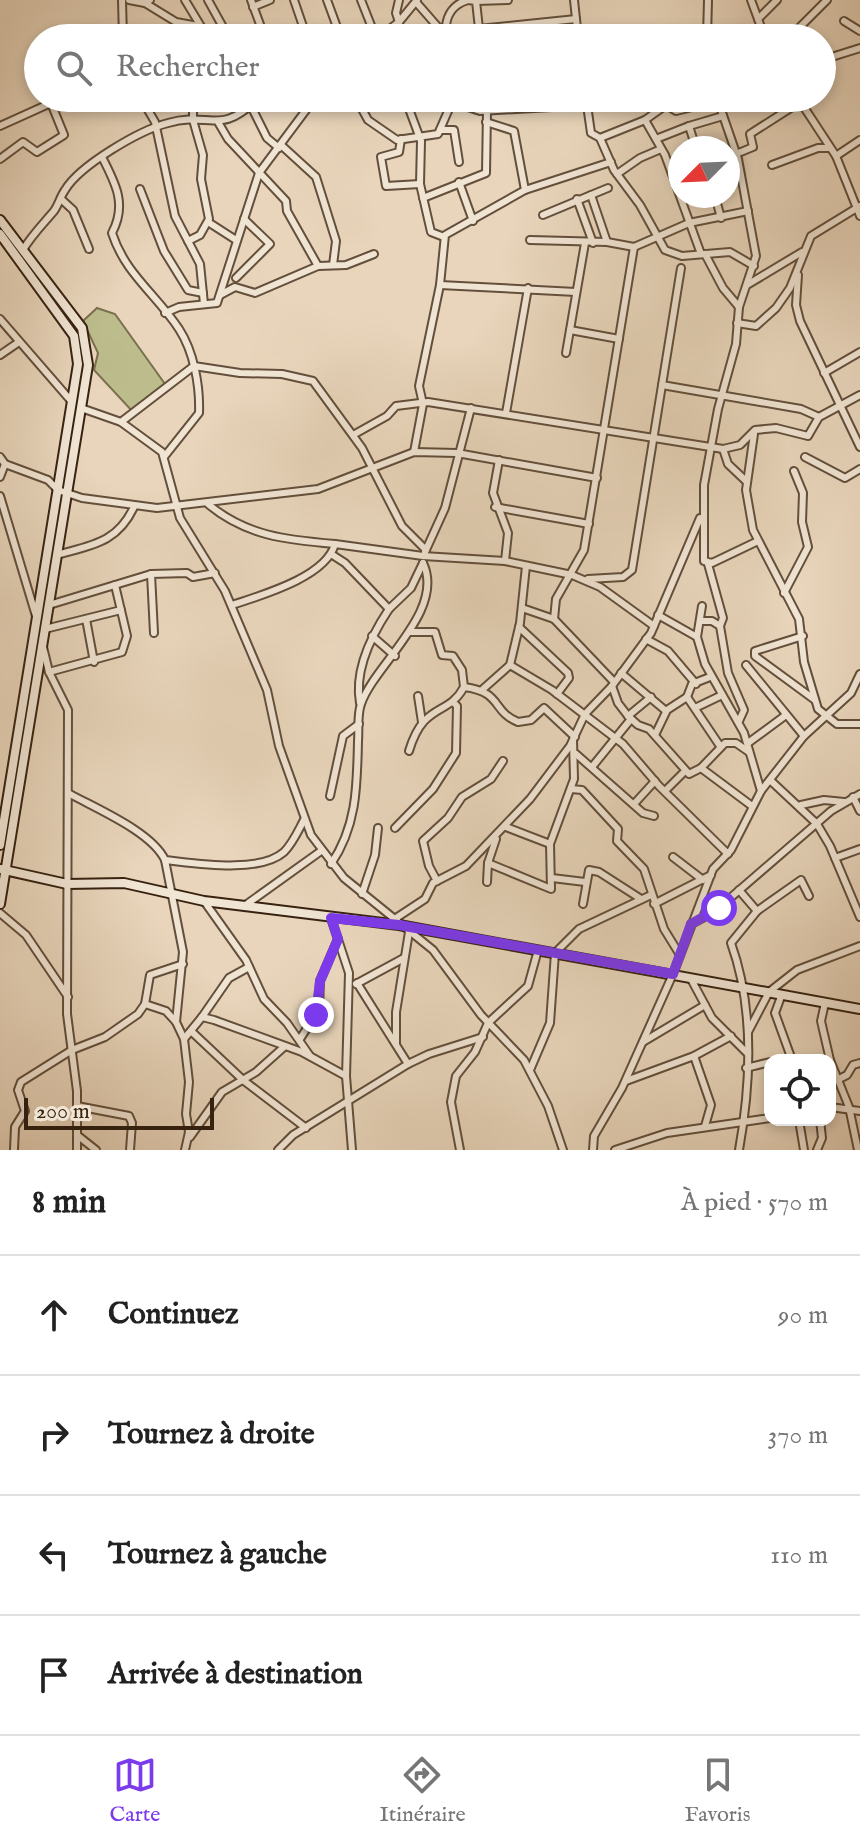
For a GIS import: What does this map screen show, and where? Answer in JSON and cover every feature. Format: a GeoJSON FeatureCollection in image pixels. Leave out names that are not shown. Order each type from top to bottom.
{"type":"FeatureCollection","features":[{"type":"Feature","properties":{"kind":"street"},"geometry":{"type":"LineString","coordinates":[[122,0],[123,24]]}},
{"type":"Feature","properties":{"kind":"street"},"geometry":{"type":"LineString","coordinates":[[129,0],[148,2],[183,24]]}},
{"type":"Feature","properties":{"kind":"street"},"geometry":{"type":"LineString","coordinates":[[185,0],[197,24]]}},
{"type":"Feature","properties":{"kind":"street"},"geometry":{"type":"LineString","coordinates":[[208,0],[221,24]]}},
{"type":"Feature","properties":{"kind":"street"},"geometry":{"type":"LineString","coordinates":[[260,24],[252,3],[270,0]]}},
{"type":"Feature","properties":{"kind":"street"},"geometry":{"type":"LineString","coordinates":[[294,0],[302,24]]}},
{"type":"Feature","properties":{"kind":"street"},"geometry":{"type":"LineString","coordinates":[[327,0],[336,24]]}},
{"type":"Feature","properties":{"kind":"street"},"geometry":{"type":"LineString","coordinates":[[361,0],[371,24]]}},
{"type":"Feature","properties":{"kind":"street"},"geometry":{"type":"LineString","coordinates":[[391,0],[399,22]]}},
{"type":"Feature","properties":{"kind":"street"},"geometry":{"type":"LineString","coordinates":[[396,13],[399,0]]}},
{"type":"Feature","properties":{"kind":"street"},"geometry":{"type":"LineString","coordinates":[[448,24],[450,13],[468,0],[508,0]]}},
{"type":"Feature","properties":{"kind":"street"},"geometry":{"type":"LineString","coordinates":[[574,0],[577,24]]}},
{"type":"Feature","properties":{"kind":"street"},"geometry":{"type":"LineString","coordinates":[[707,24],[708,0]]}},
{"type":"Feature","properties":{"kind":"street"},"geometry":{"type":"LineString","coordinates":[[751,0],[760,24]]}},
{"type":"Feature","properties":{"kind":"street"},"geometry":{"type":"LineString","coordinates":[[758,19],[777,0]]}},
{"type":"Feature","properties":{"kind":"street"},"geometry":{"type":"LineString","coordinates":[[803,24],[827,0]]}},
{"type":"Feature","properties":{"kind":"street"},"geometry":{"type":"LineString","coordinates":[[399,22],[416,1],[435,24]]}},
{"type":"Feature","properties":{"kind":"street"},"geometry":{"type":"LineString","coordinates":[[476,1],[478,24]]}},
{"type":"Feature","properties":{"kind":"street"},"geometry":{"type":"LineString","coordinates":[[528,24],[576,19]]}},
{"type":"Feature","properties":{"kind":"street"},"geometry":{"type":"LineString","coordinates":[[844,21],[860,31]]}},
{"type":"Feature","properties":{"kind":"street"},"geometry":{"type":"LineString","coordinates":[[836,56],[860,48]]}},
{"type":"Feature","properties":{"kind":"street"},"geometry":{"type":"LineString","coordinates":[[0,126],[31,112]]}},
{"type":"Feature","properties":{"kind":"street"},"geometry":{"type":"LineString","coordinates":[[0,159],[23,142],[37,152],[63,137],[65,132],[55,112]]}},
{"type":"Feature","properties":{"kind":"street"},"geometry":{"type":"LineString","coordinates":[[148,112],[156,127],[169,199],[200,264],[204,304]]}},
{"type":"Feature","properties":{"kind":"street"},"geometry":{"type":"LineString","coordinates":[[188,241],[200,235],[208,222],[201,179],[203,155],[193,112]]}},
{"type":"Feature","properties":{"kind":"street"},"geometry":{"type":"LineString","coordinates":[[23,250],[68,186],[102,157],[156,127],[193,120],[218,122],[244,112]]}},
{"type":"Feature","properties":{"kind":"street"},"geometry":{"type":"LineString","coordinates":[[254,112],[268,140],[316,177],[336,241],[333,265]]}},
{"type":"Feature","properties":{"kind":"street"},"geometry":{"type":"LineString","coordinates":[[165,313],[216,304],[259,173],[305,112]]}},
{"type":"Feature","properties":{"kind":"street"},"geometry":{"type":"LineString","coordinates":[[364,112],[368,120],[388,136],[401,139],[453,129],[459,162]]}},
{"type":"Feature","properties":{"kind":"street"},"geometry":{"type":"LineString","coordinates":[[410,112],[423,151],[420,184],[431,232],[444,237],[525,190],[611,162]]}},
{"type":"Feature","properties":{"kind":"street"},"geometry":{"type":"LineString","coordinates":[[440,130],[447,112]]}},
{"type":"Feature","properties":{"kind":"street"},"geometry":{"type":"LineString","coordinates":[[423,198],[486,173],[487,112]]}},
{"type":"Feature","properties":{"kind":"street"},"geometry":{"type":"LineString","coordinates":[[588,112],[591,133],[600,138],[617,174],[640,205],[660,245],[671,253],[730,252],[754,266]]}},
{"type":"Feature","properties":{"kind":"street"},"geometry":{"type":"LineString","coordinates":[[600,138],[645,120],[656,112]]}},
{"type":"Feature","properties":{"kind":"street"},"geometry":{"type":"LineString","coordinates":[[722,112],[730,136]]}},
{"type":"Feature","properties":{"kind":"street"},"geometry":{"type":"LineString","coordinates":[[740,152],[753,147],[750,134],[782,112]]}},
{"type":"Feature","properties":{"kind":"street"},"geometry":{"type":"LineString","coordinates":[[807,112],[836,156],[860,216]]}},
{"type":"Feature","properties":{"kind":"street"},"geometry":{"type":"LineString","coordinates":[[656,139],[723,116]]}},
{"type":"Feature","properties":{"kind":"street"},"geometry":{"type":"LineString","coordinates":[[645,120],[661,149],[703,254],[723,288],[739,307]]}},
{"type":"Feature","properties":{"kind":"street"},"geometry":{"type":"LineString","coordinates":[[218,122],[286,201],[287,211],[318,266]]}},
{"type":"Feature","properties":{"kind":"street"},"geometry":{"type":"LineString","coordinates":[[486,122],[514,131],[525,190]]}},
{"type":"Feature","properties":{"kind":"street"},"geometry":{"type":"LineString","coordinates":[[689,126],[692,136]]}},
{"type":"Feature","properties":{"kind":"street"},"geometry":{"type":"LineString","coordinates":[[401,139],[399,152],[381,157],[386,186],[420,184]]}},
{"type":"Feature","properties":{"kind":"street"},"geometry":{"type":"LineString","coordinates":[[836,156],[860,140]]}},
{"type":"Feature","properties":{"kind":"street"},"geometry":{"type":"LineString","coordinates":[[772,165],[819,148],[830,148]]}},
{"type":"Feature","properties":{"kind":"street"},"geometry":{"type":"LineString","coordinates":[[617,174],[640,158],[661,149]]}},
{"type":"Feature","properties":{"kind":"street"},"geometry":{"type":"LineString","coordinates":[[102,157],[121,203],[120,219],[112,233],[121,258],[179,329],[194,366],[199,413],[164,457]]}},
{"type":"Feature","properties":{"kind":"street"},"geometry":{"type":"LineString","coordinates":[[739,721],[744,710],[728,673],[720,626],[723,618],[708,564],[703,557],[702,511],[721,398],[736,344],[739,307],[754,266],[756,246],[740,173]]}},
{"type":"Feature","properties":{"kind":"street"},"geometry":{"type":"LineString","coordinates":[[459,182],[473,221]]}},
{"type":"Feature","properties":{"kind":"street"},"geometry":{"type":"LineString","coordinates":[[543,215],[608,188]]}},
{"type":"Feature","properties":{"kind":"street"},"geometry":{"type":"LineString","coordinates":[[140,189],[175,272],[188,290],[203,293]]}},
{"type":"Feature","properties":{"kind":"street"},"geometry":{"type":"LineString","coordinates":[[591,195],[607,242]]}},
{"type":"Feature","properties":{"kind":"street"},"geometry":{"type":"LineString","coordinates":[[61,199],[73,210],[89,249]]}},
{"type":"Feature","properties":{"kind":"street"},"geometry":{"type":"LineString","coordinates":[[566,353],[576,292],[589,243],[577,199]]}},
{"type":"Feature","properties":{"kind":"street"},"geometry":{"type":"LineString","coordinates":[[747,285],[802,252],[820,228],[858,207]]}},
{"type":"Feature","properties":{"kind":"street"},"geometry":{"type":"LineString","coordinates":[[718,208],[721,218]]}},
{"type":"Feature","properties":{"kind":"street"},"geometry":{"type":"LineString","coordinates":[[530,240],[607,242],[634,247],[689,223],[748,211]]}},
{"type":"Feature","properties":{"kind":"street"},"geometry":{"type":"LineString","coordinates":[[236,278],[270,244],[244,219]]}},
{"type":"Feature","properties":{"kind":"street"},"geometry":{"type":"LineString","coordinates":[[0,220],[85,335],[88,365],[37,621],[0,845]]}},
{"type":"Feature","properties":{"kind":"street"},"geometry":{"type":"LineString","coordinates":[[208,222],[236,240]]}},
{"type":"Feature","properties":{"kind":"street"},"geometry":{"type":"LineString","coordinates":[[0,234],[74,336],[78,364],[57,555],[3,869],[0,904]]}},
{"type":"Feature","properties":{"kind":"street"},"geometry":{"type":"LineString","coordinates":[[414,452],[423,404],[419,386],[440,285],[444,237]]}},
{"type":"Feature","properties":{"kind":"street"},"geometry":{"type":"LineString","coordinates":[[554,619],[556,599],[584,550],[634,247]]}},
{"type":"Feature","properties":{"kind":"street"},"geometry":{"type":"LineString","coordinates":[[802,252],[797,313],[839,408],[858,438],[860,447]]}},
{"type":"Feature","properties":{"kind":"street"},"geometry":{"type":"LineString","coordinates":[[220,295],[235,287],[251,293],[262,291],[318,266],[346,265],[374,254]]}},
{"type":"Feature","properties":{"kind":"street"},"geometry":{"type":"LineString","coordinates":[[584,579],[623,577],[632,570],[681,268]]}},
{"type":"Feature","properties":{"kind":"street"},"geometry":{"type":"LineString","coordinates":[[737,323],[756,326],[766,319],[798,275]]}},
{"type":"Feature","properties":{"kind":"street"},"geometry":{"type":"LineString","coordinates":[[440,285],[576,292]]}},
{"type":"Feature","properties":{"kind":"street"},"geometry":{"type":"LineString","coordinates":[[506,413],[528,288]]}},
{"type":"Feature","properties":{"kind":"street"},"geometry":{"type":"LineString","coordinates":[[0,319],[72,402]]}},
{"type":"Feature","properties":{"kind":"street"},"geometry":{"type":"LineString","coordinates":[[570,330],[619,339]]}},
{"type":"Feature","properties":{"kind":"street"},"geometry":{"type":"LineString","coordinates":[[0,355],[19,342]]}},
{"type":"Feature","properties":{"kind":"street"},"geometry":{"type":"LineString","coordinates":[[824,373],[860,352]]}},
{"type":"Feature","properties":{"kind":"street"},"geometry":{"type":"LineString","coordinates":[[121,422],[194,366],[310,380],[353,435],[373,468],[402,526],[424,557],[429,579],[409,632],[361,705]]}},
{"type":"Feature","properties":{"kind":"street"},"geometry":{"type":"LineString","coordinates":[[662,385],[721,398],[801,409],[819,417]]}},
{"type":"Feature","properties":{"kind":"street"},"geometry":{"type":"LineString","coordinates":[[353,435],[387,416],[396,406],[423,404],[506,413],[723,449],[740,445],[755,430],[776,428],[808,436],[819,417],[860,395]]}},
{"type":"Feature","properties":{"kind":"street"},"geometry":{"type":"LineString","coordinates":[[81,408],[121,422],[154,443],[164,457],[182,523],[232,605],[267,690],[279,746],[304,820],[321,851],[362,894],[445,963],[488,1023],[530,1070],[551,1112],[563,1150]]}},
{"type":"Feature","properties":{"kind":"street"},"geometry":{"type":"LineString","coordinates":[[331,864],[351,830],[361,705],[358,681],[372,636],[389,609],[411,588],[445,508],[471,408]]}},
{"type":"Feature","properties":{"kind":"street"},"geometry":{"type":"LineString","coordinates":[[755,430],[746,481],[747,511],[758,541],[797,614],[803,636],[804,662],[815,700],[824,716],[837,724],[859,723]]}},
{"type":"Feature","properties":{"kind":"street"},"geometry":{"type":"LineString","coordinates":[[723,449],[728,464],[746,481]]}},
{"type":"Feature","properties":{"kind":"street"},"geometry":{"type":"LineString","coordinates":[[0,477],[3,460],[48,480],[62,492],[134,507],[177,508],[318,489],[414,452],[457,453],[597,478]]}},
{"type":"Feature","properties":{"kind":"street"},"geometry":{"type":"LineString","coordinates":[[805,457],[844,478],[860,469]]}},
{"type":"Feature","properties":{"kind":"street"},"geometry":{"type":"LineString","coordinates":[[499,460],[493,493],[495,507],[508,533],[505,561]]}},
{"type":"Feature","properties":{"kind":"street"},"geometry":{"type":"LineString","coordinates":[[784,593],[808,547],[802,522],[803,493],[794,471]]}},
{"type":"Feature","properties":{"kind":"street"},"geometry":{"type":"LineString","coordinates":[[0,496],[37,621]]}},
{"type":"Feature","properties":{"kind":"street"},"geometry":{"type":"LineString","coordinates":[[208,504],[228,520],[267,537],[424,557],[505,561],[572,575],[584,579],[654,626]]}},
{"type":"Feature","properties":{"kind":"street"},"geometry":{"type":"LineString","coordinates":[[57,555],[99,542],[118,532],[134,507]]}},
{"type":"Feature","properties":{"kind":"street"},"geometry":{"type":"LineString","coordinates":[[495,507],[589,524]]}},
{"type":"Feature","properties":{"kind":"street"},"geometry":{"type":"LineString","coordinates":[[396,922],[425,899],[437,881],[466,866],[506,827],[574,739],[585,714],[613,684],[654,626],[702,511]]}},
{"type":"Feature","properties":{"kind":"street"},"geometry":{"type":"LineString","coordinates":[[708,564],[758,541]]}},
{"type":"Feature","properties":{"kind":"street"},"geometry":{"type":"LineString","coordinates":[[232,605],[283,587],[331,554],[335,544]]}},
{"type":"Feature","properties":{"kind":"street"},"geometry":{"type":"LineString","coordinates":[[331,554],[345,563],[389,609]]}},
{"type":"Feature","properties":{"kind":"street"},"geometry":{"type":"LineString","coordinates":[[483,689],[510,665],[519,627],[526,566]]}},
{"type":"Feature","properties":{"kind":"street"},"geometry":{"type":"LineString","coordinates":[[49,605],[151,574],[187,573],[193,577],[215,573]]}},
{"type":"Feature","properties":{"kind":"street"},"geometry":{"type":"LineString","coordinates":[[151,574],[154,633]]}},
{"type":"Feature","properties":{"kind":"street"},"geometry":{"type":"LineString","coordinates":[[49,672],[122,652],[127,636],[115,585]]}},
{"type":"Feature","properties":{"kind":"street"},"geometry":{"type":"LineString","coordinates":[[702,606],[697,637],[710,677],[739,721],[761,791]]}},
{"type":"Feature","properties":{"kind":"street"},"geometry":{"type":"LineString","coordinates":[[522,608],[554,619],[613,684],[618,703],[630,717],[655,735],[685,771],[691,773],[701,768],[720,746],[733,743],[749,752]]}},
{"type":"Feature","properties":{"kind":"street"},"geometry":{"type":"LineString","coordinates":[[45,629],[121,610]]}},
{"type":"Feature","properties":{"kind":"street"},"geometry":{"type":"LineString","coordinates":[[658,615],[697,637]]}},
{"type":"Feature","properties":{"kind":"street"},"geometry":{"type":"LineString","coordinates":[[86,619],[94,662]]}},
{"type":"Feature","properties":{"kind":"street"},"geometry":{"type":"LineString","coordinates":[[700,621],[712,621],[720,626]]}},
{"type":"Feature","properties":{"kind":"street"},"geometry":{"type":"LineString","coordinates":[[519,627],[568,673],[569,678],[557,694]]}},
{"type":"Feature","properties":{"kind":"street"},"geometry":{"type":"LineString","coordinates":[[409,632],[435,632],[442,655],[453,656],[458,662],[464,687],[453,702],[422,722]]}},
{"type":"Feature","properties":{"kind":"street"},"geometry":{"type":"LineString","coordinates":[[372,636],[395,656]]}},
{"type":"Feature","properties":{"kind":"street"},"geometry":{"type":"LineString","coordinates":[[803,636],[755,651],[755,656],[815,700]]}},
{"type":"Feature","properties":{"kind":"street"},"geometry":{"type":"LineString","coordinates":[[646,639],[668,651],[696,684]]}},
{"type":"Feature","properties":{"kind":"street"},"geometry":{"type":"LineString","coordinates":[[43,643],[49,672],[68,710],[68,997],[77,1106],[77,1150]]}},
{"type":"Feature","properties":{"kind":"street"},"geometry":{"type":"LineString","coordinates":[[510,665],[557,694],[632,752],[655,781],[728,854]]}},
{"type":"Feature","properties":{"kind":"street"},"geometry":{"type":"LineString","coordinates":[[746,665],[804,736]]}},
{"type":"Feature","properties":{"kind":"street"},"geometry":{"type":"LineString","coordinates":[[621,673],[666,711]]}},
{"type":"Feature","properties":{"kind":"street"},"geometry":{"type":"LineString","coordinates":[[593,1150],[594,1136],[626,1081],[673,974],[711,875],[728,854],[761,791],[804,736],[851,693],[860,674]]}},
{"type":"Feature","properties":{"kind":"street"},"geometry":{"type":"LineString","coordinates":[[655,735],[666,711],[687,697],[692,684],[710,677]]}},
{"type":"Feature","properties":{"kind":"street"},"geometry":{"type":"LineString","coordinates":[[464,687],[483,689],[512,720],[527,721],[544,708],[574,739],[576,754],[571,789],[550,844],[551,889],[488,863]]}},
{"type":"Feature","properties":{"kind":"street"},"geometry":{"type":"LineString","coordinates":[[409,751],[422,722],[418,696]]}},
{"type":"Feature","properties":{"kind":"street"},"geometry":{"type":"LineString","coordinates":[[695,708],[720,696]]}},
{"type":"Feature","properties":{"kind":"street"},"geometry":{"type":"LineString","coordinates":[[592,767],[613,736],[651,697]]}},
{"type":"Feature","properties":{"kind":"street"},"geometry":{"type":"LineString","coordinates":[[687,697],[720,746]]}},
{"type":"Feature","properties":{"kind":"street"},"geometry":{"type":"LineString","coordinates":[[395,828],[433,789],[456,753],[457,706],[453,702]]}},
{"type":"Feature","properties":{"kind":"street"},"geometry":{"type":"LineString","coordinates":[[748,743],[786,715]]}},
{"type":"Feature","properties":{"kind":"street"},"geometry":{"type":"LineString","coordinates":[[330,796],[343,736],[359,724]]}},
{"type":"Feature","properties":{"kind":"street"},"geometry":{"type":"LineString","coordinates":[[576,754],[643,813],[654,816]]}},
{"type":"Feature","properties":{"kind":"street"},"geometry":{"type":"LineString","coordinates":[[437,881],[429,866],[423,841],[448,818],[462,797],[491,779],[503,761]]}},
{"type":"Feature","properties":{"kind":"street"},"geometry":{"type":"LineString","coordinates":[[701,768],[752,806]]}},
{"type":"Feature","properties":{"kind":"street"},"geometry":{"type":"LineString","coordinates":[[665,791],[685,771]]}},
{"type":"Feature","properties":{"kind":"street"},"geometry":{"type":"LineString","coordinates":[[770,780],[817,824],[859,914]]}},
{"type":"Feature","properties":{"kind":"street"},"geometry":{"type":"LineString","coordinates":[[634,804],[655,781]]}},
{"type":"Feature","properties":{"kind":"street"},"geometry":{"type":"LineString","coordinates":[[571,789],[582,790],[618,829],[617,841],[644,869],[654,904],[680,955]]}},
{"type":"Feature","properties":{"kind":"street"},"geometry":{"type":"LineString","coordinates":[[70,794],[129,827],[157,847],[165,860],[183,964],[176,1022]]}},
{"type":"Feature","properties":{"kind":"street"},"geometry":{"type":"LineString","coordinates":[[691,924],[714,912],[844,802],[857,796],[860,811]]}},
{"type":"Feature","properties":{"kind":"street"},"geometry":{"type":"LineString","coordinates":[[800,806],[824,800],[844,802]]}},
{"type":"Feature","properties":{"kind":"street"},"geometry":{"type":"LineString","coordinates":[[165,860],[222,866],[271,858],[289,846],[304,820]]}},
{"type":"Feature","properties":{"kind":"street"},"geometry":{"type":"LineString","coordinates":[[506,827],[550,844]]}},
{"type":"Feature","properties":{"kind":"street"},"geometry":{"type":"LineString","coordinates":[[362,894],[375,855],[378,828]]}},
{"type":"Feature","properties":{"kind":"street"},"geometry":{"type":"LineString","coordinates":[[487,882],[488,863],[496,837]]}},
{"type":"Feature","properties":{"kind":"street"},"geometry":{"type":"LineString","coordinates":[[835,858],[860,849]]}},
{"type":"Feature","properties":{"kind":"street"},"geometry":{"type":"LineString","coordinates":[[247,904],[321,851]]}},
{"type":"Feature","properties":{"kind":"street"},"geometry":{"type":"LineString","coordinates":[[673,857],[703,880]]}},
{"type":"Feature","properties":{"kind":"street"},"geometry":{"type":"LineString","coordinates":[[3,869],[67,884],[124,883],[204,901],[247,904],[331,918],[396,922],[860,1009]]}},
{"type":"Feature","properties":{"kind":"street"},"geometry":{"type":"LineString","coordinates":[[583,904],[589,870],[594,870],[641,899]]}},
{"type":"Feature","properties":{"kind":"street"},"geometry":{"type":"LineString","coordinates":[[654,904],[711,875]]}},
{"type":"Feature","properties":{"kind":"street"},"geometry":{"type":"LineString","coordinates":[[552,878],[585,882]]}},
{"type":"Feature","properties":{"kind":"street"},"geometry":{"type":"LineString","coordinates":[[739,1150],[744,1123],[748,1032],[744,989],[731,943],[757,911],[801,880],[809,896]]}},
{"type":"Feature","properties":{"kind":"street"},"geometry":{"type":"LineString","coordinates":[[739,890],[757,911]]}},
{"type":"Feature","properties":{"kind":"street"},"geometry":{"type":"LineString","coordinates":[[530,1070],[550,1023],[555,953],[579,929],[651,895]]}},
{"type":"Feature","properties":{"kind":"street"},"geometry":{"type":"LineString","coordinates":[[204,901],[249,967],[264,999],[300,1039],[310,1056]]}},
{"type":"Feature","properties":{"kind":"street"},"geometry":{"type":"LineString","coordinates":[[0,913],[26,935],[68,997]]}},
{"type":"Feature","properties":{"kind":"street"},"geometry":{"type":"LineString","coordinates":[[331,918],[350,988],[346,1076],[347,1104],[353,1130],[352,1150]]}},
{"type":"Feature","properties":{"kind":"street"},"geometry":{"type":"LineString","coordinates":[[396,1044],[396,1012],[409,932]]}},
{"type":"Feature","properties":{"kind":"street"},"geometry":{"type":"LineString","coordinates":[[300,1039],[319,1009],[320,981],[338,939]]}},
{"type":"Feature","properties":{"kind":"street"},"geometry":{"type":"LineString","coordinates":[[748,1032],[769,992],[808,964],[860,946]]}},
{"type":"Feature","properties":{"kind":"street"},"geometry":{"type":"LineString","coordinates":[[460,1150],[452,1114],[452,1090],[460,1069],[483,1037],[488,1023],[525,990],[533,975],[538,950]]}},
{"type":"Feature","properties":{"kind":"street"},"geometry":{"type":"LineString","coordinates":[[350,988],[404,958]]}},
{"type":"Feature","properties":{"kind":"street"},"geometry":{"type":"LineString","coordinates":[[14,1150],[15,1127],[25,1111],[18,1086],[72,1050],[105,1037],[138,1014],[145,1004],[150,975],[183,964]]}},
{"type":"Feature","properties":{"kind":"street"},"geometry":{"type":"LineString","coordinates":[[184,1039],[229,978],[249,967]]}},
{"type":"Feature","properties":{"kind":"street"},"geometry":{"type":"LineString","coordinates":[[691,979],[716,1023],[747,1053]]}},
{"type":"Feature","properties":{"kind":"street"},"geometry":{"type":"LineString","coordinates":[[357,983],[408,1064]]}},
{"type":"Feature","properties":{"kind":"street"},"geometry":{"type":"LineString","coordinates":[[782,994],[775,1013],[790,1054]]}},
{"type":"Feature","properties":{"kind":"street"},"geometry":{"type":"LineString","coordinates":[[825,1003],[821,1026],[828,1054]]}},
{"type":"Feature","properties":{"kind":"street"},"geometry":{"type":"LineString","coordinates":[[145,1004],[166,1011],[176,1022],[184,1039],[189,1140]]}},
{"type":"Feature","properties":{"kind":"street"},"geometry":{"type":"LineString","coordinates":[[643,1042],[705,1005]]}},
{"type":"Feature","properties":{"kind":"street"},"geometry":{"type":"LineString","coordinates":[[202,1017],[310,1056],[346,1076]]}},
{"type":"Feature","properties":{"kind":"street"},"geometry":{"type":"LineString","coordinates":[[191,1031],[243,1080],[306,1128]]}},
{"type":"Feature","properties":{"kind":"street"},"geometry":{"type":"LineString","coordinates":[[626,1081],[694,1056],[731,1036]]}},
{"type":"Feature","properties":{"kind":"street"},"geometry":{"type":"LineString","coordinates":[[278,1150],[286,1140],[408,1064],[483,1037]]}},
{"type":"Feature","properties":{"kind":"street"},"geometry":{"type":"LineString","coordinates":[[185,1150],[222,1092],[243,1080],[284,1047]]}},
{"type":"Feature","properties":{"kind":"street"},"geometry":{"type":"LineString","coordinates":[[694,1056],[711,1105],[705,1126]]}},
{"type":"Feature","properties":{"kind":"street"},"geometry":{"type":"LineString","coordinates":[[858,1150],[849,1107],[837,1080],[847,1075],[853,1065],[860,1063]]}},
{"type":"Feature","properties":{"kind":"street"},"geometry":{"type":"LineString","coordinates":[[746,1068],[764,1064]]}},
{"type":"Feature","properties":{"kind":"street"},"geometry":{"type":"LineString","coordinates":[[77,1106],[129,1116],[132,1123],[130,1150]]}},
{"type":"Feature","properties":{"kind":"street"},"geometry":{"type":"LineString","coordinates":[[836,1107],[860,1111]]}},
{"type":"Feature","properties":{"kind":"street"},"geometry":{"type":"LineString","coordinates":[[615,1150],[667,1133],[764,1119]]}},
{"type":"Feature","properties":{"kind":"street"},"geometry":{"type":"LineString","coordinates":[[800,1126],[804,1150]]}},
{"type":"Feature","properties":{"kind":"street"},"geometry":{"type":"LineString","coordinates":[[817,1150],[822,1138],[821,1126]]}},
{"type":"Feature","properties":{"kind":"street"},"geometry":{"type":"LineString","coordinates":[[76,1135],[96,1150]]}},
{"type":"Feature","properties":{"kind":"green space"},"geometry":{"type":"Polygon","coordinates":[[[97,308],[115,314],[165,384],[132,411],[94,370],[98,353],[83,321],[97,308]]]}},
{"type":"Feature","properties":{"kind":"route"},"geometry":{"type":"LineString","coordinates":[[316,1015],[320,1002],[320,981],[338,939],[331,918],[399,925],[673,974],[691,924],[719,908]]}}]}
